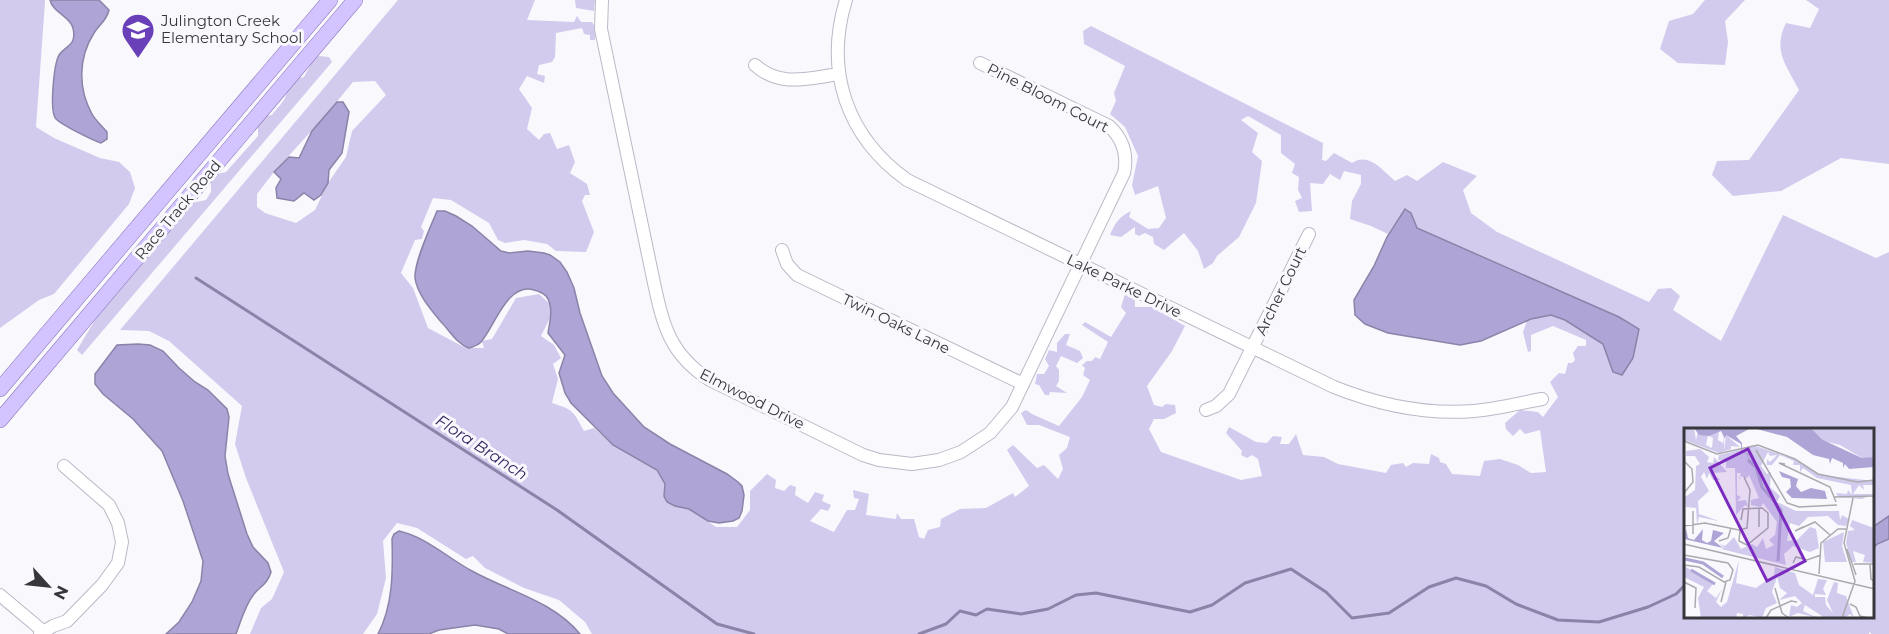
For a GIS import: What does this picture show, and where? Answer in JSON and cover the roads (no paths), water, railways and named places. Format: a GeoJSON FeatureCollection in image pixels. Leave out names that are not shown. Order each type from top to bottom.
{"type":"FeatureCollection","features":[{"type":"Feature","properties":{"kind":"main road","name":"Race Track Road"},"geometry":{"type":"LineString","coordinates":[[0,389],[330,0]]}},
{"type":"Feature","properties":{"kind":"main road","name":"Race Track Road"},"geometry":{"type":"LineString","coordinates":[[0,420],[355,0]]}},
{"type":"Feature","properties":{"kind":"main road"},"geometry":{"type":"LineString","coordinates":[[300,35],[315,48]]}},
{"type":"Feature","properties":{"kind":"street","name":"Elmwood Drive"},"geometry":{"type":"LineString","coordinates":[[602,0],[601,29],[661,316],[671,341],[695,370],[710,380],[863,455],[895,463],[912,464],[950,457],[981,441],[1005,416],[1023,384],[1080,265]]}},
{"type":"Feature","properties":{"kind":"street","name":"Lake Parke Drive"},"geometry":{"type":"LineString","coordinates":[[846,0],[839,29],[837,53],[843,93],[854,122],[872,149],[894,171],[921,188],[1334,387],[1362,398],[1392,406],[1445,412],[1476,411],[1542,399]]}},
{"type":"Feature","properties":{"kind":"street","name":"Pine Bloom Court"},"geometry":{"type":"LineString","coordinates":[[980,63],[1104,123],[1121,141],[1126,160],[1124,173],[1080,265]]}},
{"type":"Feature","properties":{"kind":"street"},"geometry":{"type":"LineString","coordinates":[[755,65],[767,74],[790,81],[839,74]]}},
{"type":"Feature","properties":{"kind":"street","name":"Archer Court"},"geometry":{"type":"LineString","coordinates":[[1206,410],[1216,406],[1229,394],[1309,234]]}},
{"type":"Feature","properties":{"kind":"street","name":"Twin Oaks Lane"},"geometry":{"type":"LineString","coordinates":[[782,250],[787,264],[797,275],[1023,384]]}},
{"type":"Feature","properties":{"kind":"street"},"geometry":{"type":"LineString","coordinates":[[0,595],[42,633],[67,621],[102,585],[118,563],[122,542],[118,524],[109,505],[64,466]]}},
{"type":"Feature","properties":{"kind":"waterway","name":"Flora Branch"},"geometry":{"type":"LineString","coordinates":[[196,278],[557,510],[717,624],[754,634]]}},
{"type":"Feature","properties":{"kind":"waterway","name":"Flora Branch"},"geometry":{"type":"LineString","coordinates":[[919,634],[946,624],[960,611],[976,615],[987,609],[1021,614],[1048,609],[1076,595],[1096,593],[1190,612],[1212,605],[1245,583],[1291,569],[1326,592],[1352,618],[1389,613],[1429,587],[1456,578],[1486,586],[1516,604],[1558,620],[1599,622],[1648,607],[1676,594],[1684,586]]}},
{"type":"Feature","properties":{"kind":"place","name":"Julington Creek Elementary School"},"geometry":{"type":"Point","coordinates":[138,59]}}]}
